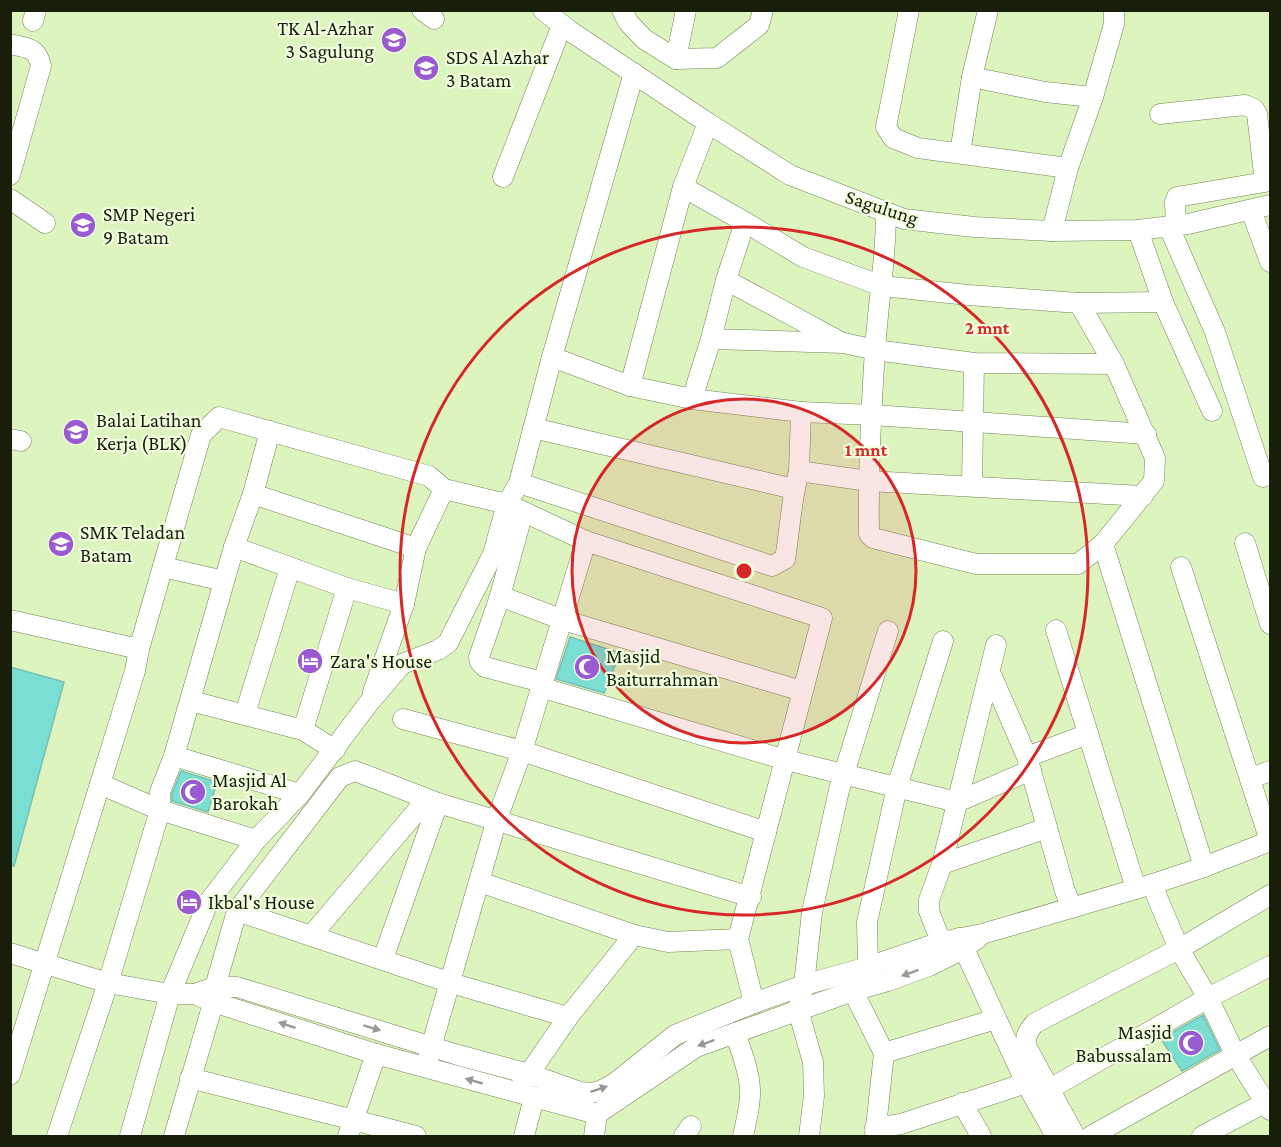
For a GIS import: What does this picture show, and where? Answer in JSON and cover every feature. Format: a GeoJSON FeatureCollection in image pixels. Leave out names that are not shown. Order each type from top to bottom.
{"type":"FeatureCollection","features":[{"type":"Feature","properties":{"kind":"street","name":"Sagulung"},"geometry":{"type":"LineString","coordinates":[[543,10],[634,74],[790,175],[904,219],[974,227],[1052,231],[1138,230],[1173,227],[1270,204]]}},
{"type":"Feature","properties":{"kind":"street"},"geometry":{"type":"LineString","coordinates":[[622,10],[628,22],[644,39],[676,59],[717,58],[765,15]]}},
{"type":"Feature","properties":{"kind":"street"},"geometry":{"type":"LineString","coordinates":[[676,59],[686,10]]}},
{"type":"Feature","properties":{"kind":"street"},"geometry":{"type":"LineString","coordinates":[[909,10],[886,127],[893,138],[918,148],[1068,168]]}},
{"type":"Feature","properties":{"kind":"street"},"geometry":{"type":"LineString","coordinates":[[960,153],[972,77],[988,10]]}},
{"type":"Feature","properties":{"kind":"street"},"geometry":{"type":"LineString","coordinates":[[1052,231],[1068,168],[1093,97],[1114,24],[1114,10]]}},
{"type":"Feature","properties":{"kind":"street"},"geometry":{"type":"LineString","coordinates":[[504,177],[562,25]]}},
{"type":"Feature","properties":{"kind":"street"},"geometry":{"type":"LineString","coordinates":[[10,44],[32,50],[39,56],[41,66],[10,175]]}},
{"type":"Feature","properties":{"kind":"street"},"geometry":{"type":"LineString","coordinates":[[634,74],[533,428],[519,483],[500,596],[479,657],[480,662],[485,667],[541,685],[786,760],[957,802],[1088,734]]}},
{"type":"Feature","properties":{"kind":"street"},"geometry":{"type":"LineString","coordinates":[[972,77],[1045,92],[1093,97]]}},
{"type":"Feature","properties":{"kind":"street"},"geometry":{"type":"LineString","coordinates":[[1160,114],[1245,105],[1251,107],[1257,114],[1265,182],[1270,204]]}},
{"type":"Feature","properties":{"kind":"street"},"geometry":{"type":"LineString","coordinates":[[630,386],[683,187],[708,123]]}},
{"type":"Feature","properties":{"kind":"street"},"geometry":{"type":"LineString","coordinates":[[1263,477],[1215,332],[1173,227],[1177,197],[1265,182]]}},
{"type":"Feature","properties":{"kind":"street"},"geometry":{"type":"LineString","coordinates":[[683,187],[803,257],[882,286],[1079,303],[1164,302]]}},
{"type":"Feature","properties":{"kind":"street"},"geometry":{"type":"LineString","coordinates":[[10,199],[45,223]]}},
{"type":"Feature","properties":{"kind":"street"},"geometry":{"type":"LineString","coordinates":[[1251,210],[1266,233],[1270,262]]}},
{"type":"Feature","properties":{"kind":"street"},"geometry":{"type":"LineString","coordinates":[[886,213],[886,248],[875,350],[868,481],[869,534],[873,538],[976,564],[1078,564],[1103,544],[1154,481],[1155,458],[1114,364],[1079,303]]}},
{"type":"Feature","properties":{"kind":"street"},"geometry":{"type":"LineString","coordinates":[[692,399],[745,222]]}},
{"type":"Feature","properties":{"kind":"street"},"geometry":{"type":"LineString","coordinates":[[1138,230],[1164,302],[1212,411]]}},
{"type":"Feature","properties":{"kind":"street"},"geometry":{"type":"LineString","coordinates":[[726,280],[844,343]]}},
{"type":"Feature","properties":{"kind":"street"},"geometry":{"type":"LineString","coordinates":[[711,339],[844,343],[875,350],[974,363],[1114,364]]}},
{"type":"Feature","properties":{"kind":"street"},"geometry":{"type":"LineString","coordinates":[[552,357],[630,386],[692,399],[801,412],[1146,434]]}},
{"type":"Feature","properties":{"kind":"street"},"geometry":{"type":"LineString","coordinates":[[972,485],[974,363]]}},
{"type":"Feature","properties":{"kind":"street"},"geometry":{"type":"LineString","coordinates":[[519,483],[772,566],[785,559],[794,501],[801,412]]}},
{"type":"Feature","properties":{"kind":"street"},"geometry":{"type":"LineString","coordinates":[[10,1075],[135,671],[139,649],[201,435],[219,417],[429,476],[444,489],[515,508],[586,541],[822,618],[786,760],[779,777],[751,897],[738,939],[754,1003]]}},
{"type":"Feature","properties":{"kind":"street"},"geometry":{"type":"LineString","coordinates":[[533,428],[796,480],[972,485],[1143,496]]}},
{"type":"Feature","properties":{"kind":"street"},"geometry":{"type":"LineString","coordinates":[[57,1137],[108,983],[160,810],[160,792],[191,701],[224,581],[253,494],[270,431]]}},
{"type":"Feature","properties":{"kind":"street"},"geometry":{"type":"LineString","coordinates":[[369,704],[404,604],[416,548],[444,489]]}},
{"type":"Feature","properties":{"kind":"street"},"geometry":{"type":"LineString","coordinates":[[253,494],[416,548]]}},
{"type":"Feature","properties":{"kind":"street"},"geometry":{"type":"LineString","coordinates":[[130,1137],[170,994],[208,903],[256,840],[300,794],[402,664],[438,650],[448,643],[515,508]]}},
{"type":"Feature","properties":{"kind":"street"},"geometry":{"type":"LineString","coordinates":[[426,1067],[430,1046],[451,983],[497,819],[522,751],[586,541]]}},
{"type":"Feature","properties":{"kind":"street"},"geometry":{"type":"LineString","coordinates":[[1245,543],[1270,624]]}},
{"type":"Feature","properties":{"kind":"street"},"geometry":{"type":"LineString","coordinates":[[1103,544],[1204,867]]}},
{"type":"Feature","properties":{"kind":"street"},"geometry":{"type":"LineString","coordinates":[[234,547],[347,588],[404,604]]}},
{"type":"Feature","properties":{"kind":"street"},"geometry":{"type":"LineString","coordinates":[[163,567],[224,581]]}},
{"type":"Feature","properties":{"kind":"street"},"geometry":{"type":"LineString","coordinates":[[594,1137],[597,1114],[696,1047],[798,1010],[888,981],[982,934],[1204,867],[1270,841],[1180,567]]}},
{"type":"Feature","properties":{"kind":"street"},"geometry":{"type":"LineString","coordinates":[[245,714],[290,568]]}},
{"type":"Feature","properties":{"kind":"street"},"geometry":{"type":"LineString","coordinates":[[303,730],[347,588]]}},
{"type":"Feature","properties":{"kind":"street"},"geometry":{"type":"LineString","coordinates":[[500,596],[562,620],[802,691]]}},
{"type":"Feature","properties":{"kind":"street"},"geometry":{"type":"LineString","coordinates":[[10,620],[139,649]]}},
{"type":"Feature","properties":{"kind":"street"},"geometry":{"type":"LineString","coordinates":[[1056,630],[1088,734],[1144,886],[1157,897],[1179,950],[1208,998],[1235,1054],[1269,1104],[1202,1137]]}},
{"type":"Feature","properties":{"kind":"street"},"geometry":{"type":"LineString","coordinates":[[809,1137],[814,1096],[813,1062],[798,1010],[804,985],[812,912],[843,774],[888,632]]}},
{"type":"Feature","properties":{"kind":"street"},"geometry":{"type":"LineString","coordinates":[[868,967],[867,922],[897,787],[943,641]]}},
{"type":"Feature","properties":{"kind":"street"},"geometry":{"type":"LineString","coordinates":[[996,645],[942,864],[929,900],[929,911],[996,1019],[1026,1083],[1056,1137]]}},
{"type":"Feature","properties":{"kind":"street"},"geometry":{"type":"LineString","coordinates":[[990,672],[1029,763],[1065,891],[1072,908]]}},
{"type":"Feature","properties":{"kind":"street"},"geometry":{"type":"LineString","coordinates":[[191,701],[303,730],[335,750]]}},
{"type":"Feature","properties":{"kind":"street"},"geometry":{"type":"LineString","coordinates":[[403,719],[522,751],[766,832]]}},
{"type":"Feature","properties":{"kind":"street"},"geometry":{"type":"LineString","coordinates":[[174,756],[300,794]]}},
{"type":"Feature","properties":{"kind":"street"},"geometry":{"type":"LineString","coordinates":[[177,1136],[190,1078],[237,911],[340,777],[355,771],[433,801],[751,897]]}},
{"type":"Feature","properties":{"kind":"street"},"geometry":{"type":"LineString","coordinates":[[1251,778],[1270,771]]}},
{"type":"Feature","properties":{"kind":"street"},"geometry":{"type":"LineString","coordinates":[[100,784],[160,810],[256,840]]}},
{"type":"Feature","properties":{"kind":"street"},"geometry":{"type":"LineString","coordinates":[[311,936],[433,801]]}},
{"type":"Feature","properties":{"kind":"street"},"geometry":{"type":"LineString","coordinates":[[383,959],[433,801]]}},
{"type":"Feature","properties":{"kind":"street"},"geometry":{"type":"LineString","coordinates":[[942,864],[1047,828]]}},
{"type":"Feature","properties":{"kind":"street"},"geometry":{"type":"LineString","coordinates":[[480,882],[634,935],[668,942],[738,939]]}},
{"type":"Feature","properties":{"kind":"street"},"geometry":{"type":"LineString","coordinates":[[1075,1137],[1026,1046],[1025,1036],[1035,1023],[1179,950],[1270,895]]}},
{"type":"Feature","properties":{"kind":"street"},"geometry":{"type":"LineString","coordinates":[[237,911],[451,983],[568,1017]]}},
{"type":"Feature","properties":{"kind":"street"},"geometry":{"type":"LineString","coordinates":[[524,1137],[524,1095],[529,1074],[568,1017],[634,935]]}},
{"type":"Feature","properties":{"kind":"street"},"geometry":{"type":"LineString","coordinates":[[10,953],[108,983],[170,994],[213,998],[376,1054],[524,1095],[600,1091],[615,1083],[675,1035],[804,985],[952,947]]}},
{"type":"Feature","properties":{"kind":"street"},"geometry":{"type":"LineString","coordinates":[[1048,1090],[1208,998],[1270,966]]}},
{"type":"Feature","properties":{"kind":"street"},"geometry":{"type":"LineString","coordinates":[[213,998],[237,987],[529,1074],[555,1094],[597,1114]]}},
{"type":"Feature","properties":{"kind":"street"},"geometry":{"type":"LineString","coordinates":[[854,991],[884,1053],[875,1132],[905,1130],[962,1103],[1026,1083]]}},
{"type":"Feature","properties":{"kind":"street"},"geometry":{"type":"LineString","coordinates":[[884,1053],[996,1019]]}},
{"type":"Feature","properties":{"kind":"street"},"geometry":{"type":"LineString","coordinates":[[735,1033],[750,1086],[750,1101],[743,1137]]}},
{"type":"Feature","properties":{"kind":"street"},"geometry":{"type":"LineString","coordinates":[[1091,1137],[1270,1036]]}},
{"type":"Feature","properties":{"kind":"street"},"geometry":{"type":"LineString","coordinates":[[350,1128],[376,1054]]}},
{"type":"Feature","properties":{"kind":"street"},"geometry":{"type":"LineString","coordinates":[[190,1078],[350,1128],[416,1137]]}},
{"type":"Feature","properties":{"kind":"street"},"geometry":{"type":"LineString","coordinates":[[962,1103],[981,1137]]}},
{"type":"Feature","properties":{"kind":"building","name":"Masjid Baiturrahman"},"geometry":{"type":"Polygon","coordinates":[[[570,637],[620,653],[604,693],[556,679],[570,637]]]}},
{"type":"Feature","properties":{"kind":"building"},"geometry":{"type":"Polygon","coordinates":[[[10,667],[64,682],[14,866],[10,865],[10,667]]]}},
{"type":"Feature","properties":{"kind":"building","name":"Masjid Al Barokah"},"geometry":{"type":"Polygon","coordinates":[[[181,771],[214,781],[216,785],[208,812],[172,801],[172,794],[181,771]]]}},
{"type":"Feature","properties":{"kind":"building","name":"Masjid Babussalam"},"geometry":{"type":"Polygon","coordinates":[[[1203,1015],[1220,1050],[1182,1071],[1161,1039],[1203,1015]]]}},
{"type":"Feature","properties":{"kind":"place","name":"TK Al-Azhar 3 Sagulung"},"geometry":{"type":"Point","coordinates":[394,40]}},
{"type":"Feature","properties":{"kind":"place","name":"SDS Al Azhar 3 Batam"},"geometry":{"type":"Point","coordinates":[426,68]}},
{"type":"Feature","properties":{"kind":"place","name":"SMP Negeri 9 Batam"},"geometry":{"type":"Point","coordinates":[83,225]}},
{"type":"Feature","properties":{"kind":"place","name":"Balai Latihan Kerja (BLK)"},"geometry":{"type":"Point","coordinates":[76,432]}},
{"type":"Feature","properties":{"kind":"place","name":"SMK Teladan Batam"},"geometry":{"type":"Point","coordinates":[61,544]}},
{"type":"Feature","properties":{"kind":"place","name":"Zara's House"},"geometry":{"type":"Point","coordinates":[310,661]}},
{"type":"Feature","properties":{"kind":"place","name":"Masjid Baiturrahman"},"geometry":{"type":"Point","coordinates":[587,667]}},
{"type":"Feature","properties":{"kind":"place","name":"Masjid Al Barokah"},"geometry":{"type":"Point","coordinates":[193,792]}},
{"type":"Feature","properties":{"kind":"place","name":"Ikbal's House"},"geometry":{"type":"Point","coordinates":[189,902]}},
{"type":"Feature","properties":{"kind":"place","name":"Masjid Babussalam"},"geometry":{"type":"Point","coordinates":[1191,1043]}}]}
